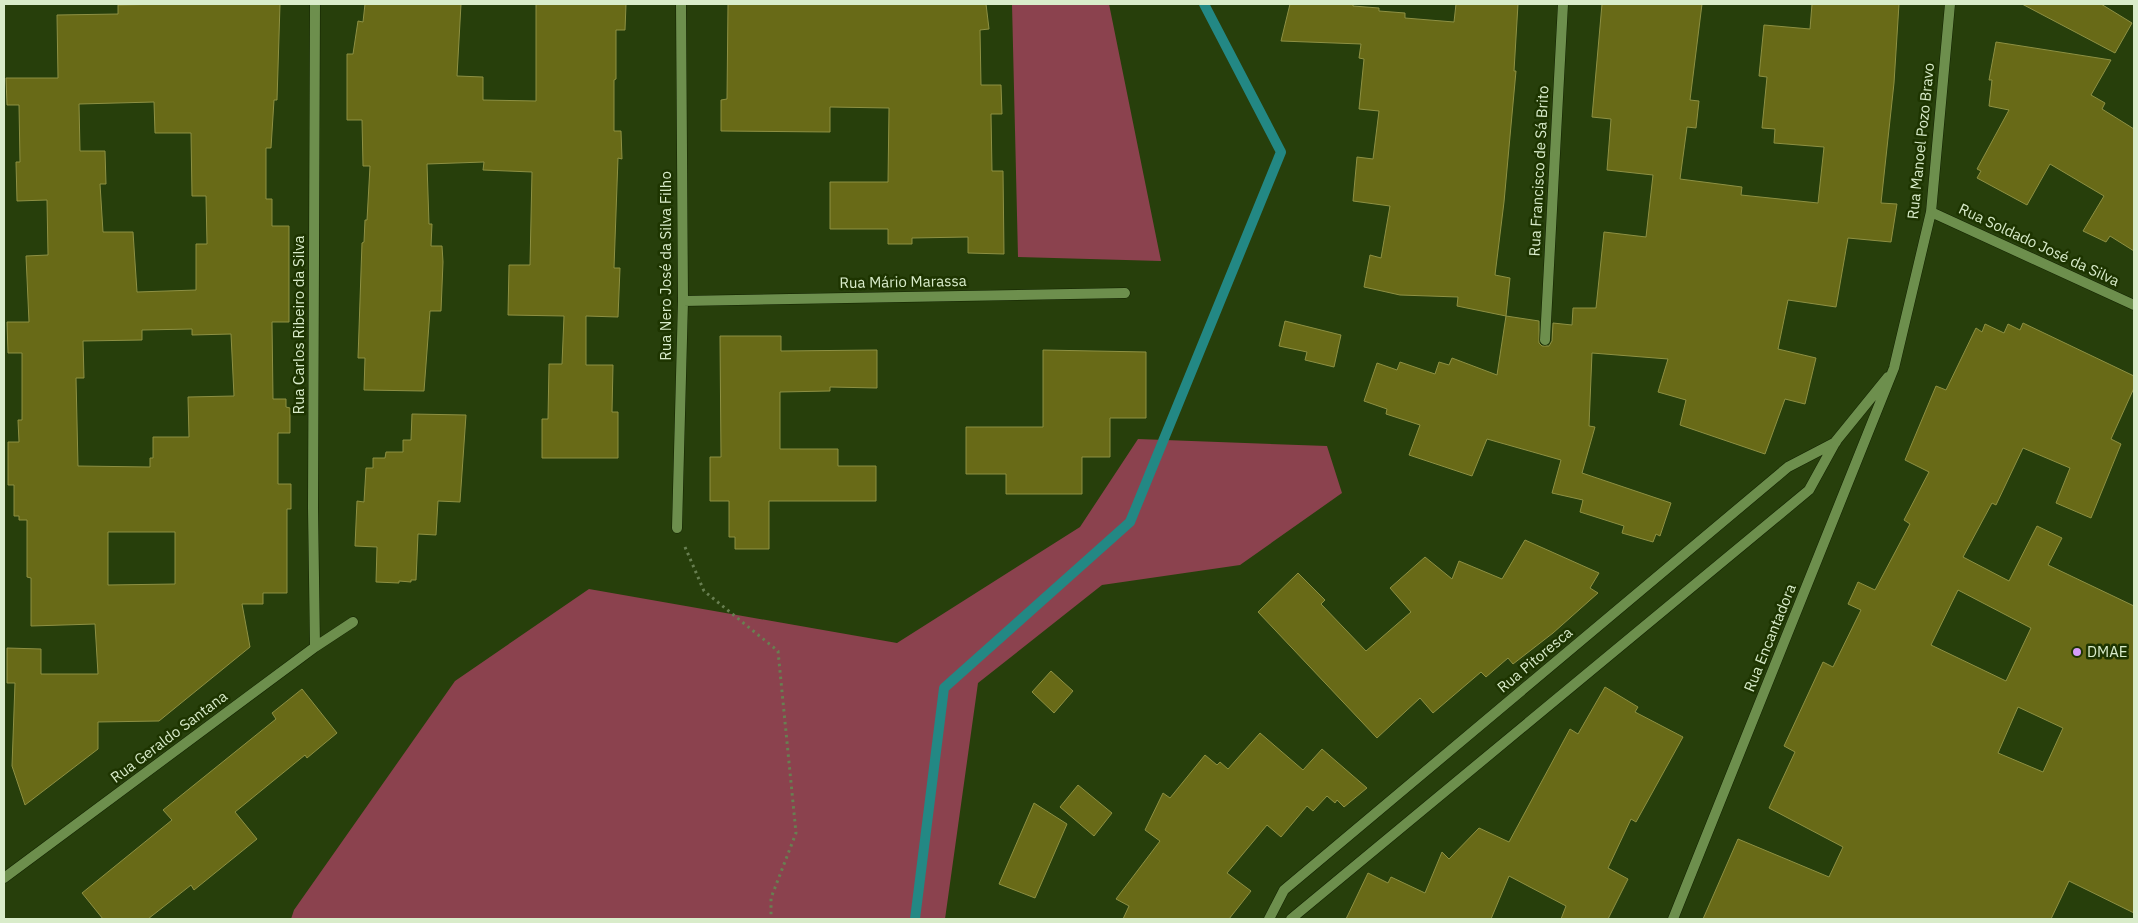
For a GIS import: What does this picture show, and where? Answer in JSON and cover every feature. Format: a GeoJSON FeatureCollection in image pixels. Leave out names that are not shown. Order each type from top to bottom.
{"type":"FeatureCollection","features":[{"type":"Feature","properties":{"kind":"street","name":"Rua Carlos Ribeiro da Silva"},"geometry":{"type":"LineString","coordinates":[[315,4],[313,508],[315,647]]}},
{"type":"Feature","properties":{"kind":"street","name":"Rua Nero José da Silva Filho"},"geometry":{"type":"LineString","coordinates":[[677,528],[683,301],[681,4]]}},
{"type":"Feature","properties":{"kind":"street","name":"Rua Francisco de Sá Brito"},"geometry":{"type":"LineString","coordinates":[[1545,340],[1563,4]]}},
{"type":"Feature","properties":{"kind":"street","name":"Rua Manoel Pozo Bravo"},"geometry":{"type":"LineString","coordinates":[[1894,368],[1930,212],[1950,4]]}},
{"type":"Feature","properties":{"kind":"street","name":"Rua Soldado José da Silva"},"geometry":{"type":"LineString","coordinates":[[1930,212],[2134,305]]}},
{"type":"Feature","properties":{"kind":"street","name":"Rua Mário Marassa"},"geometry":{"type":"LineString","coordinates":[[683,301],[1125,292]]}},
{"type":"Feature","properties":{"kind":"street","name":"Rua Pitoresca"},"geometry":{"type":"LineString","coordinates":[[1291,919],[1809,490],[1836,442],[1894,368]]}},
{"type":"Feature","properties":{"kind":"street","name":"Rua Encantadora"},"geometry":{"type":"LineString","coordinates":[[1673,919],[1894,368]]}},
{"type":"Feature","properties":{"kind":"street","name":"Rua Pitoresca"},"geometry":{"type":"LineString","coordinates":[[1269,919],[1284,890],[1788,467],[1836,442]]}},
{"type":"Feature","properties":{"kind":"street","name":"Rua Geraldo Santana"},"geometry":{"type":"LineString","coordinates":[[4,878],[315,647],[353,622]]}},
{"type":"Feature","properties":{"kind":"path"},"geometry":{"type":"LineString","coordinates":[[677,528],[704,591],[778,651],[796,833],[771,898],[771,919]]}},
{"type":"Feature","properties":{"kind":"shaded area"},"geometry":{"type":"Polygon","coordinates":[[[1012,4],[1109,4],[1161,261],[1018,257],[1012,4]]]}},
{"type":"Feature","properties":{"kind":"shaded area"},"geometry":{"type":"Polygon","coordinates":[[[1138,439],[1327,446],[1342,493],[1240,565],[1102,585],[978,683],[945,919],[291,919],[294,910],[455,681],[589,589],[897,643],[1080,527],[1138,439]]]}},
{"type":"Feature","properties":{"kind":"building"},"geometry":{"type":"Polygon","coordinates":[[[280,4],[277,100],[274,100],[271,148],[266,148],[266,199],[272,199],[272,226],[289,226],[289,322],[272,322],[273,399],[286,399],[286,407],[290,408],[290,433],[278,433],[278,484],[291,484],[291,509],[287,509],[287,593],[263,593],[263,604],[242,604],[250,647],[159,721],[98,722],[98,749],[25,805],[12,766],[15,683],[7,683],[7,648],[41,649],[41,674],[98,674],[95,624],[31,626],[31,578],[27,577],[27,520],[19,520],[19,516],[14,516],[14,485],[8,485],[8,442],[19,442],[18,420],[22,420],[22,353],[8,353],[7,322],[29,322],[26,256],[48,255],[47,200],[17,201],[16,162],[20,162],[19,105],[7,105],[6,78],[58,78],[57,15],[118,14],[118,5],[280,4]],[[154,102],[79,104],[80,151],[105,151],[106,184],[100,184],[103,232],[133,232],[137,292],[196,290],[196,244],[207,244],[206,196],[192,196],[191,133],[155,133],[154,102]],[[192,329],[142,330],[142,340],[83,341],[84,378],[76,378],[78,466],[150,467],[150,458],[153,458],[153,437],[189,437],[188,397],[234,396],[231,334],[192,335],[192,329]],[[108,532],[108,585],[175,584],[175,532],[108,532]]]}},
{"type":"Feature","properties":{"kind":"building"},"geometry":{"type":"Polygon","coordinates":[[[365,4],[461,4],[457,76],[483,77],[483,100],[536,101],[536,4],[626,4],[625,30],[616,30],[616,79],[614,80],[614,131],[621,131],[622,159],[618,158],[614,268],[620,268],[618,317],[586,316],[586,365],[613,365],[612,412],[618,412],[618,458],[542,458],[542,419],[548,419],[549,364],[562,364],[564,316],[508,315],[509,265],[530,265],[532,172],[483,170],[484,162],[427,164],[429,224],[432,224],[431,246],[442,246],[443,262],[441,311],[430,311],[424,391],[364,390],[365,358],[358,358],[362,243],[364,242],[365,220],[367,220],[370,166],[363,166],[362,120],[347,120],[347,54],[353,54],[358,21],[363,22],[365,4]]]}},
{"type":"Feature","properties":{"kind":"building"},"geometry":{"type":"Polygon","coordinates":[[[728,4],[986,4],[989,29],[980,30],[981,85],[1001,85],[1002,114],[991,114],[992,171],[1003,171],[1004,254],[968,253],[968,237],[912,238],[912,244],[888,244],[888,229],[830,229],[830,182],[888,182],[889,108],[830,107],[830,132],[721,131],[721,100],[727,99],[728,4]]]}},
{"type":"Feature","properties":{"kind":"building"},"geometry":{"type":"Polygon","coordinates":[[[1290,4],[1353,4],[1353,6],[1379,8],[1379,11],[1405,13],[1405,18],[1454,22],[1456,4],[1518,4],[1514,71],[1516,71],[1495,275],[1510,278],[1506,316],[1457,306],[1458,297],[1400,295],[1364,287],[1370,255],[1381,258],[1390,206],[1353,201],[1357,157],[1373,159],[1379,111],[1359,109],[1364,59],[1359,58],[1361,44],[1281,41],[1290,4]]]}},
{"type":"Feature","properties":{"kind":"building"},"geometry":{"type":"Polygon","coordinates":[[[1602,4],[1702,4],[1690,100],[1699,101],[1696,128],[1687,127],[1680,179],[1742,187],[1741,195],[1818,203],[1824,147],[1774,143],[1775,129],[1762,128],[1767,77],[1759,76],[1764,25],[1810,29],[1812,4],[1899,4],[1894,83],[1881,203],[1897,204],[1891,242],[1848,238],[1836,307],[1788,300],[1778,349],[1816,358],[1805,404],[1785,399],[1765,454],[1680,425],[1686,400],[1658,392],[1668,359],[1592,353],[1589,426],[1595,427],[1582,473],[1671,503],[1660,536],[1656,534],[1653,542],[1622,533],[1624,526],[1580,512],[1583,500],[1552,493],[1561,460],[1487,439],[1472,476],[1409,455],[1420,425],[1386,414],[1387,409],[1364,401],[1377,363],[1397,370],[1400,362],[1435,374],[1439,362],[1449,365],[1452,358],[1497,375],[1506,316],[1539,321],[1539,343],[1542,346],[1549,346],[1552,341],[1553,323],[1572,325],[1573,308],[1596,308],[1604,232],[1646,237],[1653,175],[1607,170],[1611,119],[1592,117],[1602,4]]]}},
{"type":"Feature","properties":{"kind":"building"},"geometry":{"type":"Polygon","coordinates":[[[2022,4],[2101,4],[2132,23],[2115,53],[2022,4]]]}},
{"type":"Feature","properties":{"kind":"building"},"geometry":{"type":"Polygon","coordinates":[[[1996,42],[2111,60],[2091,95],[2105,103],[2102,109],[2134,129],[2134,251],[2110,236],[2106,242],[2083,231],[2104,196],[2050,164],[2027,205],[1977,178],[1981,171],[1977,169],[2009,110],[1989,106],[1992,80],[1989,80],[1996,42]]]}},
{"type":"Feature","properties":{"kind":"building"},"geometry":{"type":"Polygon","coordinates":[[[1285,321],[1341,335],[1334,367],[1305,360],[1307,352],[1279,346],[1285,321]]]}},
{"type":"Feature","properties":{"kind":"building"},"geometry":{"type":"Polygon","coordinates":[[[2023,323],[2134,376],[2134,388],[2111,439],[2121,444],[2091,518],[2056,503],[2070,468],[2023,448],[1996,505],[1992,503],[1963,557],[2009,581],[2037,526],[2062,538],[2048,565],[2134,606],[2134,913],[2069,881],[2051,919],[1703,919],[1738,839],[1829,877],[1843,847],[1769,808],[1795,752],[1784,746],[1823,662],[1833,667],[1861,610],[1848,604],[1858,582],[1875,590],[1910,524],[1904,520],[1929,472],[1905,460],[1936,386],[1946,390],[1976,328],[1982,332],[1985,324],[2004,333],[2008,324],[2020,330],[2023,323]],[[1958,590],[1931,645],[2006,681],[2031,628],[1958,590]],[[2018,707],[1998,753],[2043,772],[2063,728],[2018,707]]]}},
{"type":"Feature","properties":{"kind":"building"},"geometry":{"type":"Polygon","coordinates":[[[720,336],[781,336],[781,351],[877,350],[877,388],[830,387],[830,391],[780,392],[780,449],[838,449],[838,466],[876,466],[876,501],[769,501],[769,549],[735,549],[735,537],[729,537],[729,501],[710,501],[710,457],[721,457],[720,336]]]}},
{"type":"Feature","properties":{"kind":"building"},"geometry":{"type":"Polygon","coordinates":[[[1043,350],[1146,352],[1146,418],[1110,418],[1110,457],[1082,457],[1082,494],[1006,494],[1006,474],[966,474],[966,427],[1043,427],[1043,350]]]}},
{"type":"Feature","properties":{"kind":"building"},"geometry":{"type":"Polygon","coordinates":[[[412,414],[466,415],[460,502],[438,501],[436,535],[418,534],[416,580],[411,580],[411,582],[399,581],[399,583],[376,582],[377,547],[355,546],[357,501],[364,502],[366,468],[373,468],[373,458],[385,458],[386,452],[403,452],[403,440],[411,440],[412,414]]]}},
{"type":"Feature","properties":{"kind":"building"},"geometry":{"type":"Polygon","coordinates":[[[1525,540],[1599,573],[1590,588],[1598,593],[1553,633],[1513,664],[1508,658],[1486,677],[1481,672],[1433,713],[1420,698],[1377,738],[1258,612],[1298,573],[1325,600],[1321,604],[1366,651],[1411,612],[1390,588],[1425,557],[1452,579],[1459,561],[1502,579],[1525,540]]]}},
{"type":"Feature","properties":{"kind":"building"},"geometry":{"type":"Polygon","coordinates":[[[1051,671],[1073,691],[1054,713],[1032,692],[1051,671]]]}},
{"type":"Feature","properties":{"kind":"building"},"geometry":{"type":"Polygon","coordinates":[[[1605,687],[1638,707],[1635,712],[1683,737],[1636,822],[1631,819],[1608,868],[1628,879],[1608,919],[1561,919],[1566,906],[1509,876],[1491,919],[1346,919],[1368,873],[1388,883],[1391,877],[1425,893],[1442,852],[1449,859],[1479,828],[1509,842],[1570,729],[1578,734],[1605,687]]]}},
{"type":"Feature","properties":{"kind":"building"},"geometry":{"type":"Polygon","coordinates":[[[302,689],[337,733],[307,758],[305,755],[235,812],[257,839],[194,890],[191,885],[148,919],[103,919],[82,893],[172,820],[163,810],[276,719],[272,713],[302,689]]]}},
{"type":"Feature","properties":{"kind":"building"},"geometry":{"type":"Polygon","coordinates":[[[1260,733],[1303,770],[1322,749],[1367,788],[1344,807],[1337,800],[1335,803],[1327,796],[1313,811],[1307,806],[1281,837],[1267,825],[1227,873],[1251,891],[1229,919],[1123,919],[1129,906],[1116,899],[1160,841],[1145,830],[1163,793],[1170,798],[1205,755],[1217,765],[1220,762],[1228,769],[1260,733]]]}},
{"type":"Feature","properties":{"kind":"building"},"geometry":{"type":"Polygon","coordinates":[[[1078,785],[1112,813],[1094,836],[1060,807],[1078,785]]]}},
{"type":"Feature","properties":{"kind":"building"},"geometry":{"type":"Polygon","coordinates":[[[1034,803],[1067,824],[1035,898],[999,884],[1034,803]]]}},
{"type":"Feature","properties":{"kind":"waterway"},"geometry":{"type":"LineString","coordinates":[[915,919],[944,688],[1130,522],[1281,152],[1204,4]]}},
{"type":"Feature","properties":{"kind":"place","name":"DMAE"},"geometry":{"type":"Point","coordinates":[2077,652]}}]}
